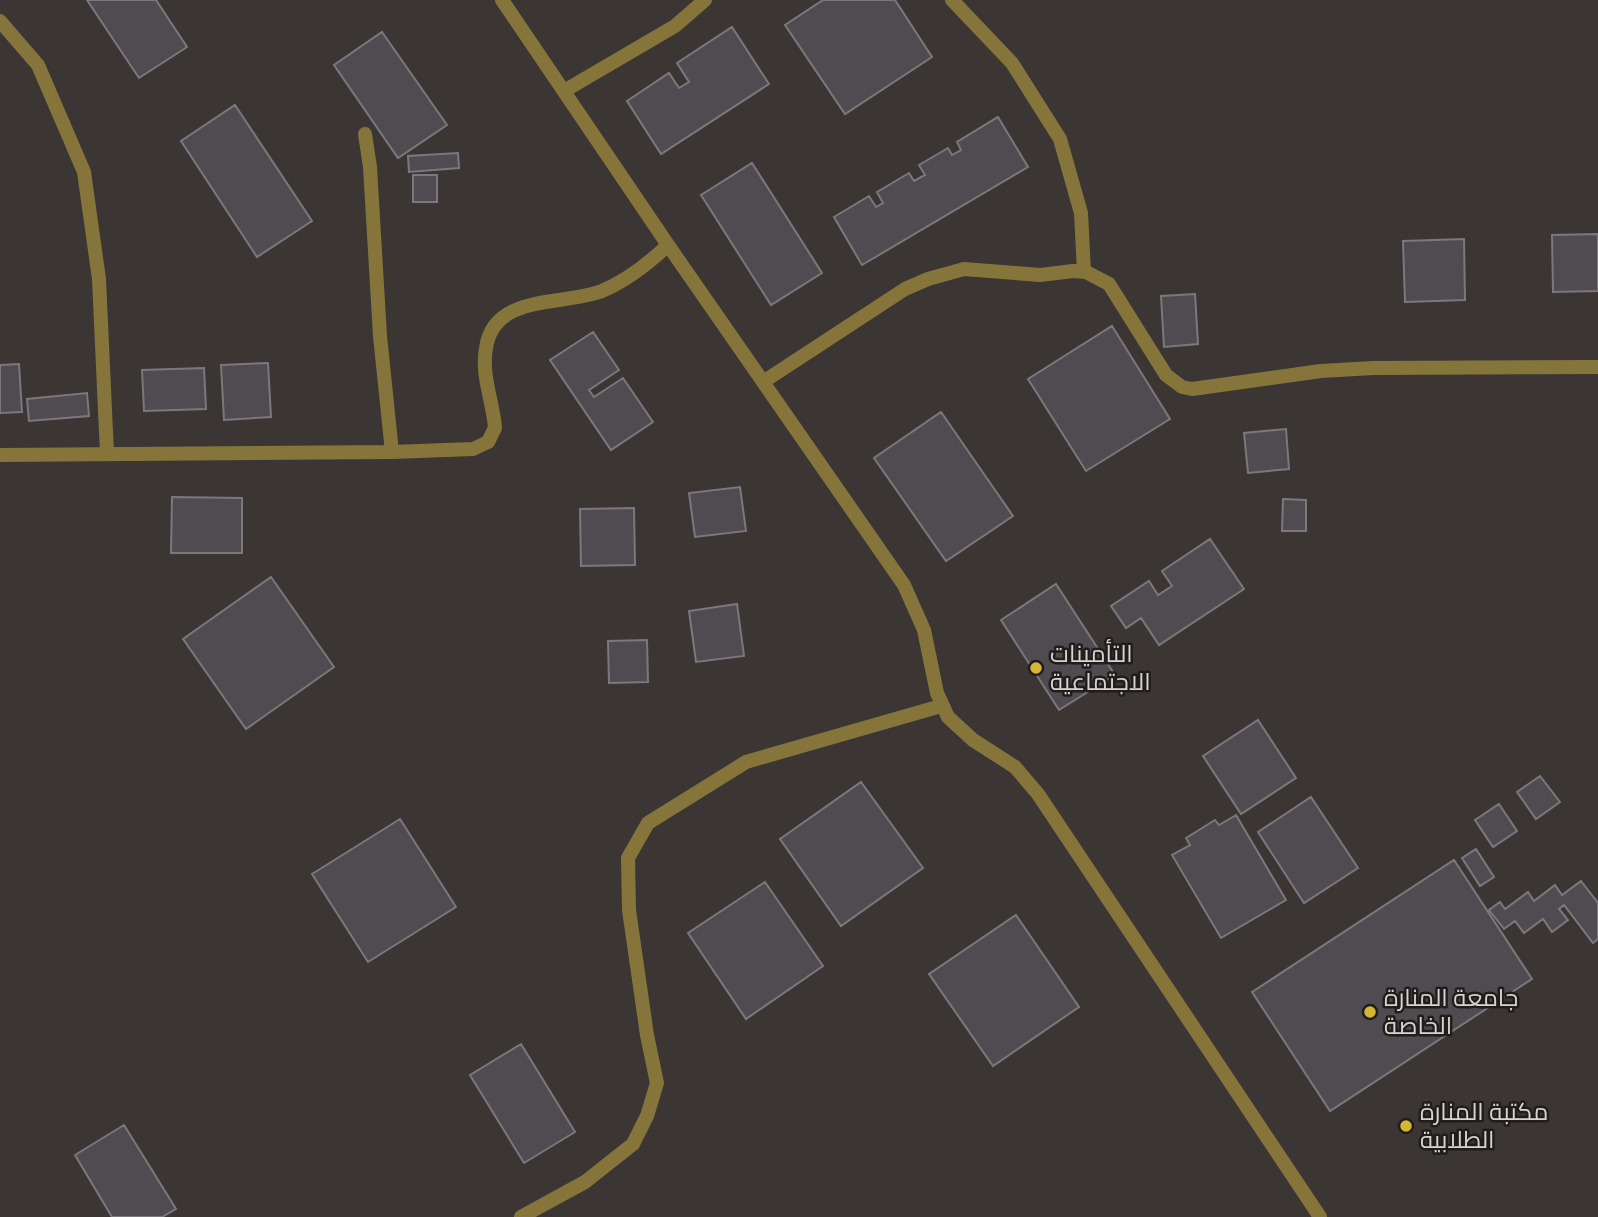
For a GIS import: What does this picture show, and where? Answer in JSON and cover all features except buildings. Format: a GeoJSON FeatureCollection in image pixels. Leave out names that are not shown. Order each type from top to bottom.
{"type":"FeatureCollection","features":[{"type":"Feature","properties":{"kind":"street"},"geometry":{"type":"LineString","coordinates":[[502,0],[904,585],[923,630],[941,706],[953,724],[1015,767],[1038,794],[1320,1217]]}},
{"type":"Feature","properties":{"kind":"street"},"geometry":{"type":"LineString","coordinates":[[564,91],[674,26],[705,0]]}},
{"type":"Feature","properties":{"kind":"street"},"geometry":{"type":"LineString","coordinates":[[952,0],[1012,63],[1060,139],[1081,213],[1084,272]]}},
{"type":"Feature","properties":{"kind":"street"},"geometry":{"type":"LineString","coordinates":[[0,21],[38,65],[83,172],[99,279],[107,454]]}},
{"type":"Feature","properties":{"kind":"street"},"geometry":{"type":"LineString","coordinates":[[365,134],[370,167],[380,336],[392,452]]}},
{"type":"Feature","properties":{"kind":"street"},"geometry":{"type":"LineString","coordinates":[[0,455],[473,449],[488,442],[495,428],[484,364],[489,332],[512,312],[530,304],[569,300],[603,290],[627,279],[668,245]]}},
{"type":"Feature","properties":{"kind":"street"},"geometry":{"type":"LineString","coordinates":[[763,382],[905,289],[928,279],[964,270],[1030,275],[1084,272],[1099,277],[1109,284],[1166,375],[1173,382],[1192,389],[1321,371],[1373,368],[1598,367]]}},
{"type":"Feature","properties":{"kind":"street"},"geometry":{"type":"LineString","coordinates":[[521,1217],[585,1182],[633,1144],[647,1116],[657,1083],[647,1035],[629,910],[628,858],[648,823],[746,762],[941,706]]}},
{"type":"Feature","properties":{"kind":"place","name":"التأمينات الاجتماعية"},"geometry":{"type":"Point","coordinates":[1036,668]}},
{"type":"Feature","properties":{"kind":"place","name":"جامعة المنارة الخاصة"},"geometry":{"type":"Point","coordinates":[1370,1012]}},
{"type":"Feature","properties":{"kind":"place","name":"مكتبة المنارة الطلابية"},"geometry":{"type":"Point","coordinates":[1406,1126]}}]}
